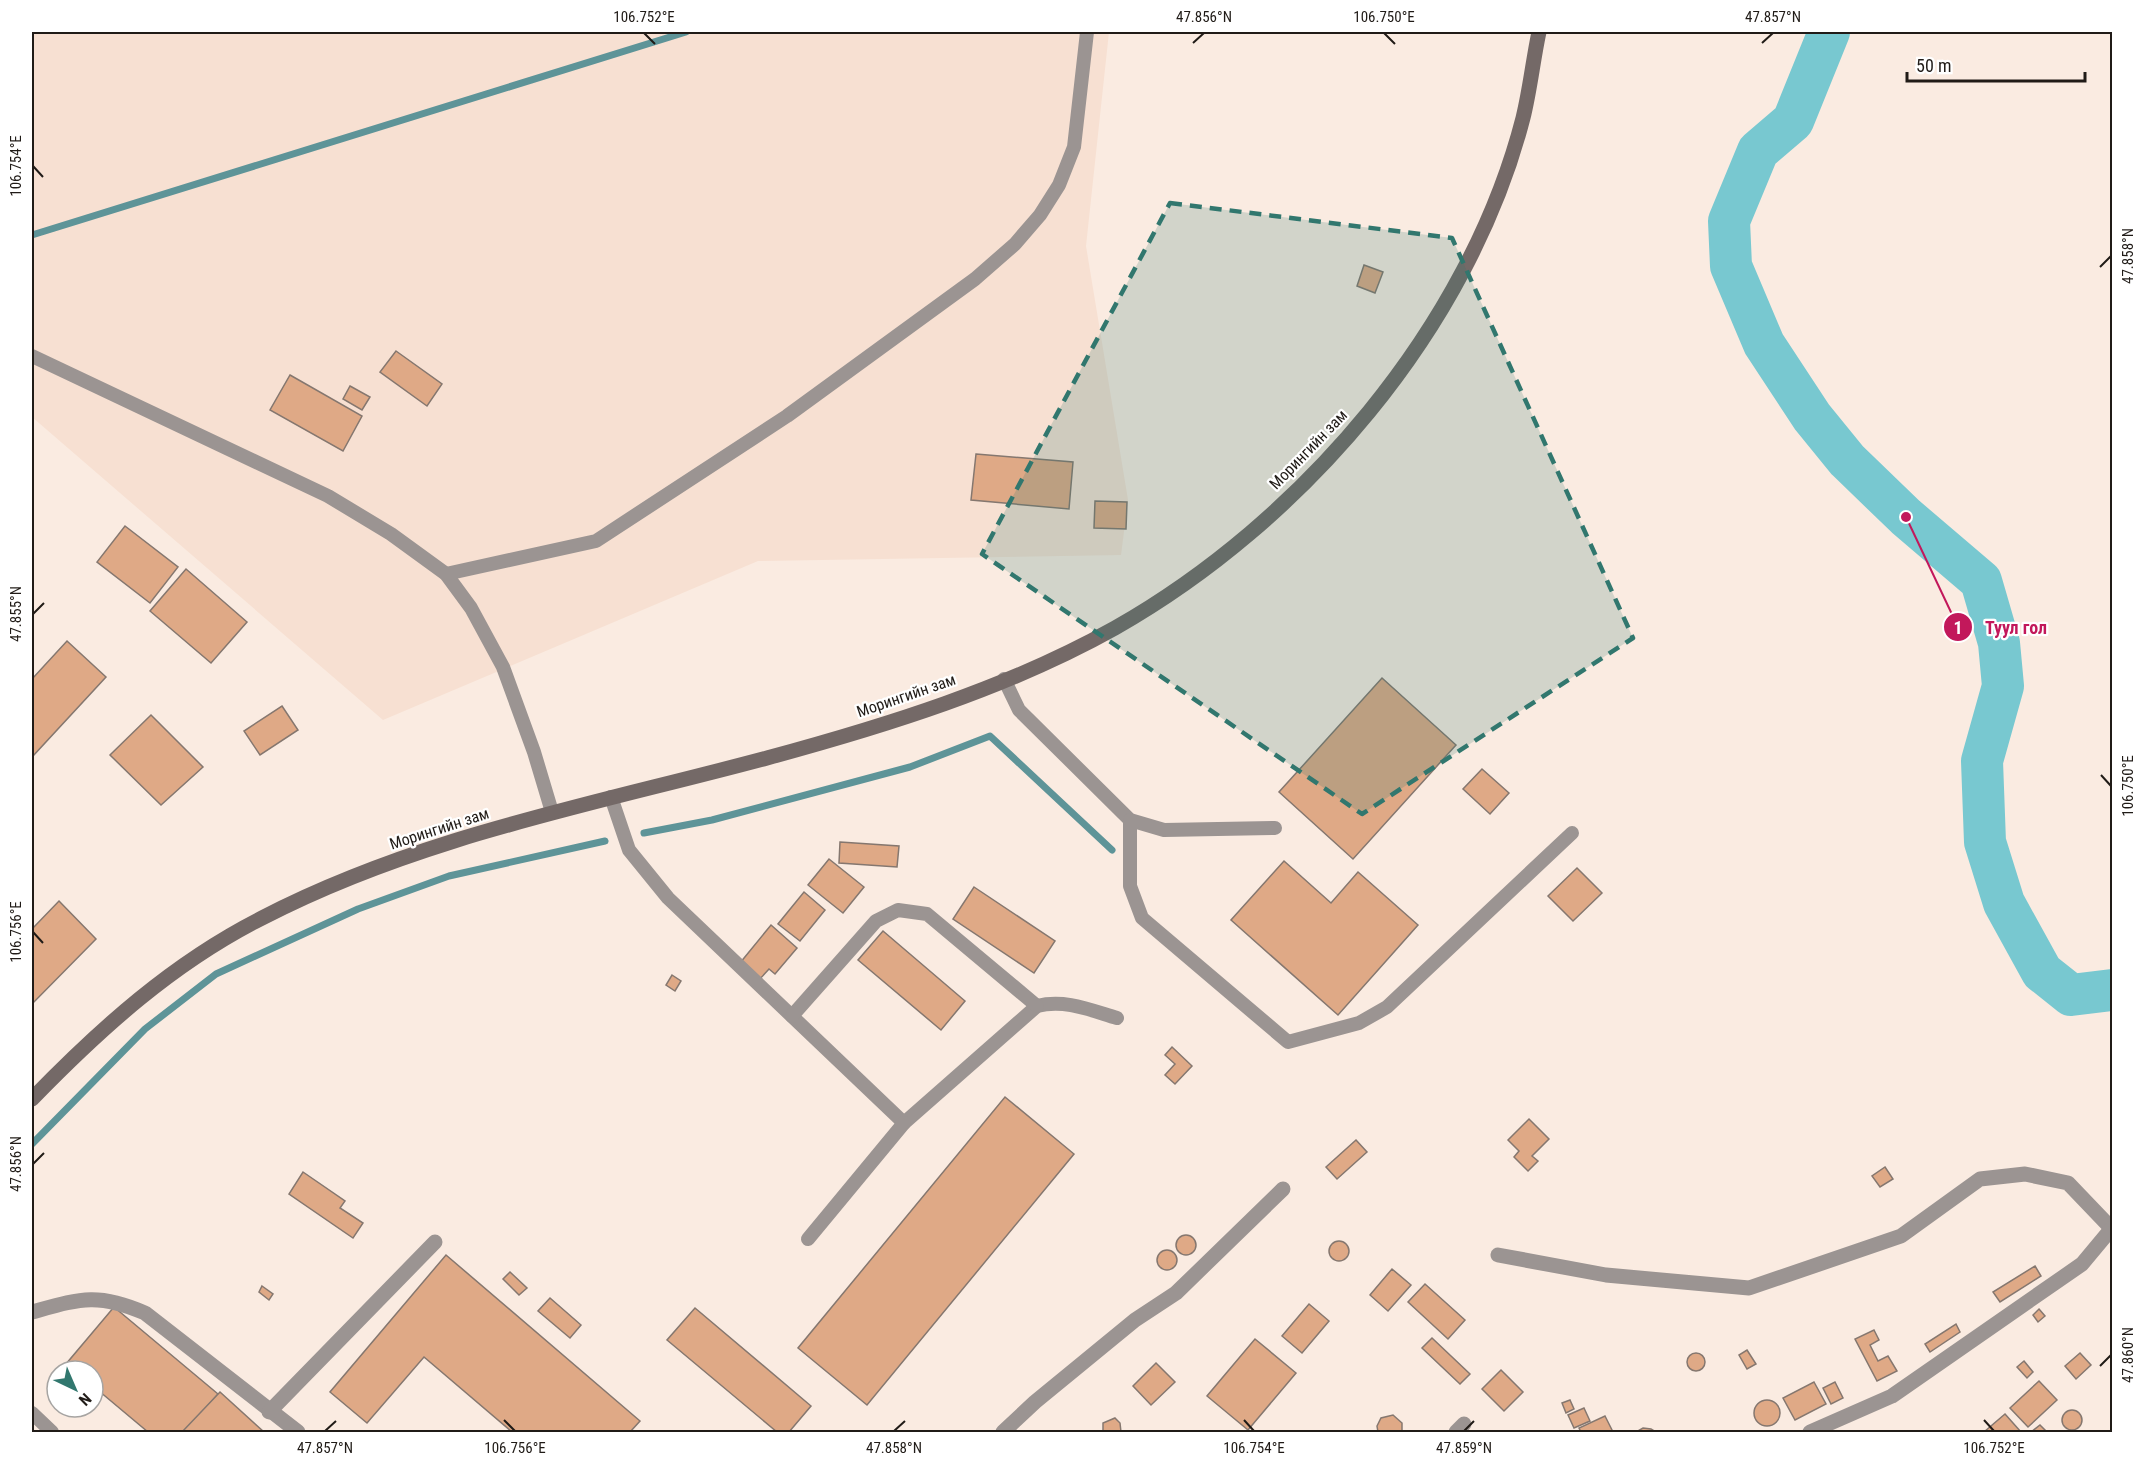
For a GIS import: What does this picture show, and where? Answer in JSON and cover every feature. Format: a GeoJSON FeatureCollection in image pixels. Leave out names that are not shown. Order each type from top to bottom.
{"type":"FeatureCollection","features":[{"type":"Feature","properties":{"kind":"main road","name":"Морингийн зам"},"geometry":{"type":"LineString","coordinates":[[32,1099],[83,1047],[145,993],[197,956],[262,918],[352,877],[426,849],[552,812],[770,757],[903,717],[1004,679],[1116,627],[1194,576],[1291,494],[1369,412],[1418,347],[1463,269],[1494,201],[1523,119],[1539,32]]}},
{"type":"Feature","properties":{"kind":"street"},"geometry":{"type":"LineString","coordinates":[[1498,1254],[1606,1275],[1749,1288],[1901,1236],[1980,1179],[2025,1174],[2068,1183],[2112,1228],[2082,1264],[1892,1396],[1810,1432]]}},
{"type":"Feature","properties":{"kind":"street"},"geometry":{"type":"LineString","coordinates":[[1003,1432],[1035,1402],[1126,1328],[1176,1293],[1283,1189]]}},
{"type":"Feature","properties":{"kind":"street"},"geometry":{"type":"LineString","coordinates":[[269,1412],[435,1242]]}},
{"type":"Feature","properties":{"kind":"street"},"geometry":{"type":"LineString","coordinates":[[32,1312],[83,1298],[118,1301],[145,1313],[269,1412],[298,1432]]}},
{"type":"Feature","properties":{"kind":"lane"},"geometry":{"type":"LineString","coordinates":[[446,574],[596,542],[787,416],[975,279],[1015,244],[1040,215],[1059,185],[1074,147],[1087,32]]}},
{"type":"Feature","properties":{"kind":"lane"},"geometry":{"type":"LineString","coordinates":[[32,356],[328,496],[392,534],[446,574],[471,608],[503,667],[552,812]]}},
{"type":"Feature","properties":{"kind":"lane"},"geometry":{"type":"LineString","coordinates":[[1004,679],[1019,710],[1130,820],[1164,830],[1275,828]]}},
{"type":"Feature","properties":{"kind":"lane"},"geometry":{"type":"LineString","coordinates":[[611,797],[629,850],[669,898],[904,1123]]}},
{"type":"Feature","properties":{"kind":"lane"},"geometry":{"type":"LineString","coordinates":[[1130,820],[1130,886],[1142,918],[1288,1042],[1359,1023],[1387,1006],[1572,833]]}},
{"type":"Feature","properties":{"kind":"lane"},"geometry":{"type":"LineString","coordinates":[[792,1016],[876,921],[898,910],[927,914],[1037,1006]]}},
{"type":"Feature","properties":{"kind":"lane"},"geometry":{"type":"LineString","coordinates":[[808,1239],[904,1123],[1037,1006],[1054,1002],[1072,1004],[1117,1018]]}},
{"type":"Feature","properties":{"kind":"lane"},"geometry":{"type":"LineString","coordinates":[[32,1413],[52,1432]]}},
{"type":"Feature","properties":{"kind":"highlighted area"},"geometry":{"type":"Polygon","coordinates":[[[1170,203],[1452,238],[1633,638],[1362,814],[982,554],[1170,203]]]}},
{"type":"Feature","properties":{"kind":"shaded area"},"geometry":{"type":"Polygon","coordinates":[[[32,32],[1109,32],[1086,246],[1128,500],[1121,555],[758,561],[383,720],[32,417],[32,32]]]}},
{"type":"Feature","properties":{"kind":"building"},"geometry":{"type":"Polygon","coordinates":[[[1364,265],[1383,272],[1375,293],[1357,286],[1364,265]]]}},
{"type":"Feature","properties":{"kind":"building"},"geometry":{"type":"Polygon","coordinates":[[[396,351],[442,384],[427,406],[380,372],[396,351]]]}},
{"type":"Feature","properties":{"kind":"building"},"geometry":{"type":"Polygon","coordinates":[[[290,375],[362,416],[343,451],[270,410],[290,375]]]}},
{"type":"Feature","properties":{"kind":"building"},"geometry":{"type":"Polygon","coordinates":[[[350,386],[370,397],[362,410],[343,399],[350,386]]]}},
{"type":"Feature","properties":{"kind":"building"},"geometry":{"type":"Polygon","coordinates":[[[976,454],[1073,462],[1069,509],[971,500],[976,454]]]}},
{"type":"Feature","properties":{"kind":"building"},"geometry":{"type":"Polygon","coordinates":[[[1095,501],[1127,502],[1126,529],[1094,528],[1095,501]]]}},
{"type":"Feature","properties":{"kind":"building"},"geometry":{"type":"Polygon","coordinates":[[[125,526],[178,567],[150,603],[97,562],[125,526]]]}},
{"type":"Feature","properties":{"kind":"building"},"geometry":{"type":"Polygon","coordinates":[[[186,569],[247,622],[211,663],[150,611],[186,569]]]}},
{"type":"Feature","properties":{"kind":"building"},"geometry":{"type":"Polygon","coordinates":[[[67,641],[106,677],[32,757],[32,679],[67,641]]]}},
{"type":"Feature","properties":{"kind":"building"},"geometry":{"type":"Polygon","coordinates":[[[1382,678],[1456,745],[1353,859],[1279,792],[1382,678]]]}},
{"type":"Feature","properties":{"kind":"building"},"geometry":{"type":"Polygon","coordinates":[[[282,706],[298,730],[260,755],[244,731],[282,706]]]}},
{"type":"Feature","properties":{"kind":"building"},"geometry":{"type":"Polygon","coordinates":[[[151,715],[203,767],[161,805],[110,755],[151,715]]]}},
{"type":"Feature","properties":{"kind":"building"},"geometry":{"type":"Polygon","coordinates":[[[1482,769],[1509,793],[1490,814],[1463,789],[1482,769]]]}},
{"type":"Feature","properties":{"kind":"building"},"geometry":{"type":"Polygon","coordinates":[[[840,842],[899,846],[897,867],[839,863],[840,842]]]}},
{"type":"Feature","properties":{"kind":"building"},"geometry":{"type":"Polygon","coordinates":[[[829,859],[864,887],[843,913],[808,885],[829,859]]]}},
{"type":"Feature","properties":{"kind":"building"},"geometry":{"type":"Polygon","coordinates":[[[1284,861],[1331,903],[1358,872],[1418,925],[1338,1015],[1231,920],[1284,861]]]}},
{"type":"Feature","properties":{"kind":"building"},"geometry":{"type":"Polygon","coordinates":[[[1577,868],[1602,893],[1573,921],[1548,896],[1577,868]]]}},
{"type":"Feature","properties":{"kind":"building"},"geometry":{"type":"Polygon","coordinates":[[[974,887],[1055,941],[1034,973],[953,919],[974,887]]]}},
{"type":"Feature","properties":{"kind":"building"},"geometry":{"type":"Polygon","coordinates":[[[804,892],[825,910],[800,941],[778,924],[804,892]]]}},
{"type":"Feature","properties":{"kind":"building"},"geometry":{"type":"Polygon","coordinates":[[[59,901],[96,939],[32,1004],[32,929],[59,901]]]}},
{"type":"Feature","properties":{"kind":"building"},"geometry":{"type":"Polygon","coordinates":[[[771,925],[797,948],[775,974],[769,969],[759,980],[740,963],[771,925]]]}},
{"type":"Feature","properties":{"kind":"building"},"geometry":{"type":"Polygon","coordinates":[[[883,931],[965,1001],[941,1030],[858,960],[883,931]]]}},
{"type":"Feature","properties":{"kind":"building"},"geometry":{"type":"Polygon","coordinates":[[[672,975],[681,981],[675,991],[666,985],[672,975]]]}},
{"type":"Feature","properties":{"kind":"building"},"geometry":{"type":"Polygon","coordinates":[[[1172,1047],[1192,1066],[1175,1084],[1165,1075],[1175,1064],[1165,1055],[1172,1047]]]}},
{"type":"Feature","properties":{"kind":"building"},"geometry":{"type":"Polygon","coordinates":[[[1005,1097],[1074,1154],[867,1405],[798,1348],[1005,1097]]]}},
{"type":"Feature","properties":{"kind":"building"},"geometry":{"type":"Polygon","coordinates":[[[1529,1119],[1549,1139],[1532,1156],[1538,1161],[1528,1171],[1514,1157],[1519,1151],[1508,1140],[1529,1119]]]}},
{"type":"Feature","properties":{"kind":"building"},"geometry":{"type":"Polygon","coordinates":[[[1356,1140],[1367,1152],[1337,1179],[1326,1167],[1356,1140]]]}},
{"type":"Feature","properties":{"kind":"building"},"geometry":{"type":"Polygon","coordinates":[[[1885,1167],[1893,1179],[1880,1187],[1872,1176],[1885,1167]]]}},
{"type":"Feature","properties":{"kind":"building"},"geometry":{"type":"Polygon","coordinates":[[[303,1172],[345,1201],[340,1208],[363,1223],[353,1238],[289,1194],[303,1172]]]}},
{"type":"Feature","properties":{"kind":"building"},"geometry":{"type":"Polygon","coordinates":[[[1186,1235],[1193,1238],[1196,1245],[1193,1252],[1186,1255],[1179,1252],[1176,1245],[1179,1238],[1186,1235]]]}},
{"type":"Feature","properties":{"kind":"building"},"geometry":{"type":"Polygon","coordinates":[[[1339,1241],[1346,1244],[1349,1251],[1346,1258],[1339,1261],[1332,1258],[1329,1251],[1332,1244],[1339,1241]]]}},
{"type":"Feature","properties":{"kind":"building"},"geometry":{"type":"Polygon","coordinates":[[[1167,1250],[1174,1253],[1177,1260],[1174,1267],[1167,1270],[1160,1267],[1157,1260],[1160,1253],[1167,1250]]]}},
{"type":"Feature","properties":{"kind":"building"},"geometry":{"type":"Polygon","coordinates":[[[446,1255],[640,1421],[630,1432],[512,1432],[424,1357],[367,1423],[330,1392],[446,1255]]]}},
{"type":"Feature","properties":{"kind":"building"},"geometry":{"type":"Polygon","coordinates":[[[2035,1266],[2041,1276],[2000,1302],[1993,1292],[2035,1266]]]}},
{"type":"Feature","properties":{"kind":"building"},"geometry":{"type":"Polygon","coordinates":[[[1392,1269],[1411,1285],[1388,1311],[1370,1295],[1392,1269]]]}},
{"type":"Feature","properties":{"kind":"building"},"geometry":{"type":"Polygon","coordinates":[[[510,1272],[527,1288],[519,1295],[503,1279],[510,1272]]]}},
{"type":"Feature","properties":{"kind":"building"},"geometry":{"type":"Polygon","coordinates":[[[1425,1284],[1465,1320],[1448,1339],[1408,1302],[1425,1284]]]}},
{"type":"Feature","properties":{"kind":"building"},"geometry":{"type":"Polygon","coordinates":[[[262,1286],[273,1294],[269,1300],[259,1292],[262,1286]]]}},
{"type":"Feature","properties":{"kind":"building"},"geometry":{"type":"Polygon","coordinates":[[[550,1298],[581,1325],[570,1338],[538,1311],[550,1298]]]}},
{"type":"Feature","properties":{"kind":"building"},"geometry":{"type":"Polygon","coordinates":[[[1309,1304],[1329,1321],[1302,1353],[1282,1336],[1309,1304]]]}},
{"type":"Feature","properties":{"kind":"building"},"geometry":{"type":"Polygon","coordinates":[[[114,1307],[218,1394],[185,1432],[148,1432],[105,1396],[105,1359],[70,1359],[114,1307]]]}},
{"type":"Feature","properties":{"kind":"building"},"geometry":{"type":"Polygon","coordinates":[[[695,1308],[811,1406],[789,1432],[777,1432],[667,1340],[695,1308]]]}},
{"type":"Feature","properties":{"kind":"building"},"geometry":{"type":"Polygon","coordinates":[[[2039,1309],[2045,1316],[2038,1322],[2033,1315],[2039,1309]]]}},
{"type":"Feature","properties":{"kind":"building"},"geometry":{"type":"Polygon","coordinates":[[[1956,1324],[1960,1332],[1930,1352],[1925,1344],[1956,1324]]]}},
{"type":"Feature","properties":{"kind":"building"},"geometry":{"type":"Polygon","coordinates":[[[1874,1330],[1879,1340],[1870,1345],[1878,1361],[1888,1356],[1897,1371],[1877,1381],[1855,1339],[1874,1330]]]}},
{"type":"Feature","properties":{"kind":"building"},"geometry":{"type":"Polygon","coordinates":[[[1432,1338],[1470,1374],[1460,1384],[1422,1348],[1432,1338]]]}},
{"type":"Feature","properties":{"kind":"building"},"geometry":{"type":"Polygon","coordinates":[[[1255,1339],[1296,1373],[1248,1430],[1207,1396],[1255,1339]]]}},
{"type":"Feature","properties":{"kind":"building"},"geometry":{"type":"Polygon","coordinates":[[[1747,1350],[1756,1364],[1747,1369],[1739,1355],[1747,1350]]]}},
{"type":"Feature","properties":{"kind":"building"},"geometry":{"type":"Polygon","coordinates":[[[1696,1353],[1702,1356],[1705,1362],[1702,1368],[1696,1371],[1690,1368],[1687,1362],[1690,1356],[1696,1353]]]}},
{"type":"Feature","properties":{"kind":"building"},"geometry":{"type":"Polygon","coordinates":[[[2080,1353],[2091,1365],[2076,1379],[2065,1366],[2080,1353]]]}},
{"type":"Feature","properties":{"kind":"building"},"geometry":{"type":"Polygon","coordinates":[[[2024,1361],[2033,1372],[2027,1378],[2017,1367],[2024,1361]]]}},
{"type":"Feature","properties":{"kind":"building"},"geometry":{"type":"Polygon","coordinates":[[[1156,1363],[1175,1382],[1151,1405],[1133,1386],[1156,1363]]]}},
{"type":"Feature","properties":{"kind":"building"},"geometry":{"type":"Polygon","coordinates":[[[1501,1370],[1523,1392],[1504,1411],[1482,1389],[1501,1370]]]}},
{"type":"Feature","properties":{"kind":"building"},"geometry":{"type":"Polygon","coordinates":[[[2039,1381],[2057,1400],[2028,1427],[2010,1408],[2039,1381]]]}},
{"type":"Feature","properties":{"kind":"building"},"geometry":{"type":"Polygon","coordinates":[[[1814,1382],[1826,1404],[1795,1420],[1783,1398],[1814,1382]]]}},
{"type":"Feature","properties":{"kind":"building"},"geometry":{"type":"Polygon","coordinates":[[[1835,1382],[1843,1398],[1831,1404],[1823,1388],[1835,1382]]]}},
{"type":"Feature","properties":{"kind":"building"},"geometry":{"type":"Polygon","coordinates":[[[220,1392],[264,1432],[182,1432],[220,1392]]]}},
{"type":"Feature","properties":{"kind":"building"},"geometry":{"type":"Polygon","coordinates":[[[1570,1400],[1574,1409],[1566,1413],[1562,1403],[1570,1400]]]}},
{"type":"Feature","properties":{"kind":"building"},"geometry":{"type":"Polygon","coordinates":[[[1767,1400],[1776,1404],[1780,1413],[1776,1422],[1767,1426],[1758,1422],[1754,1413],[1758,1404],[1767,1400]]]}},
{"type":"Feature","properties":{"kind":"building"},"geometry":{"type":"Polygon","coordinates":[[[1584,1408],[1590,1421],[1574,1428],[1568,1415],[1584,1408]]]}},
{"type":"Feature","properties":{"kind":"building"},"geometry":{"type":"Polygon","coordinates":[[[2072,1410],[2079,1413],[2082,1420],[2079,1427],[2072,1430],[2065,1427],[2062,1420],[2065,1413],[2072,1410]]]}},
{"type":"Feature","properties":{"kind":"building"},"geometry":{"type":"Polygon","coordinates":[[[2005,1414],[2021,1432],[1984,1432],[2005,1414]]]}},
{"type":"Feature","properties":{"kind":"building"},"geometry":{"type":"Polygon","coordinates":[[[1393,1415],[1402,1423],[1402,1432],[1378,1432],[1377,1426],[1381,1418],[1393,1415]]]}},
{"type":"Feature","properties":{"kind":"building"},"geometry":{"type":"Polygon","coordinates":[[[1605,1416],[1613,1432],[1581,1432],[1579,1428],[1605,1416]]]}},
{"type":"Feature","properties":{"kind":"building"},"geometry":{"type":"Polygon","coordinates":[[[1115,1418],[1120,1423],[1121,1432],[1103,1432],[1103,1423],[1115,1418]]]}},
{"type":"Feature","properties":{"kind":"building"},"geometry":{"type":"Polygon","coordinates":[[[2040,1425],[2047,1432],[2031,1432],[2040,1425]]]}},
{"type":"Feature","properties":{"kind":"building"},"geometry":{"type":"Polygon","coordinates":[[[1643,1428],[1651,1429],[1656,1432],[1636,1432],[1643,1428]]]}},
{"type":"Feature","properties":{"kind":"waterway"},"geometry":{"type":"LineString","coordinates":[[32,235],[686,32]]}},
{"type":"Feature","properties":{"kind":"waterway"},"geometry":{"type":"LineString","coordinates":[[1829,32],[1793,121],[1758,151],[1729,221],[1731,266],[1764,344],[1812,417],[1847,460],[1906,517],[1981,581],[1999,643],[2003,686],[1982,761],[1985,842],[2004,903],[2042,972],[2071,995],[2112,990]]}},
{"type":"Feature","properties":{"kind":"waterway"},"geometry":{"type":"LineString","coordinates":[[644,833],[712,820],[910,767],[990,736],[1112,850]]}},
{"type":"Feature","properties":{"kind":"waterway"},"geometry":{"type":"LineString","coordinates":[[32,1144],[145,1029],[216,974],[358,909],[449,876],[605,841]]}},
{"type":"Feature","properties":{"kind":"place","name":"Туул гол"},"geometry":{"type":"Point","coordinates":[1906,517]}}]}
